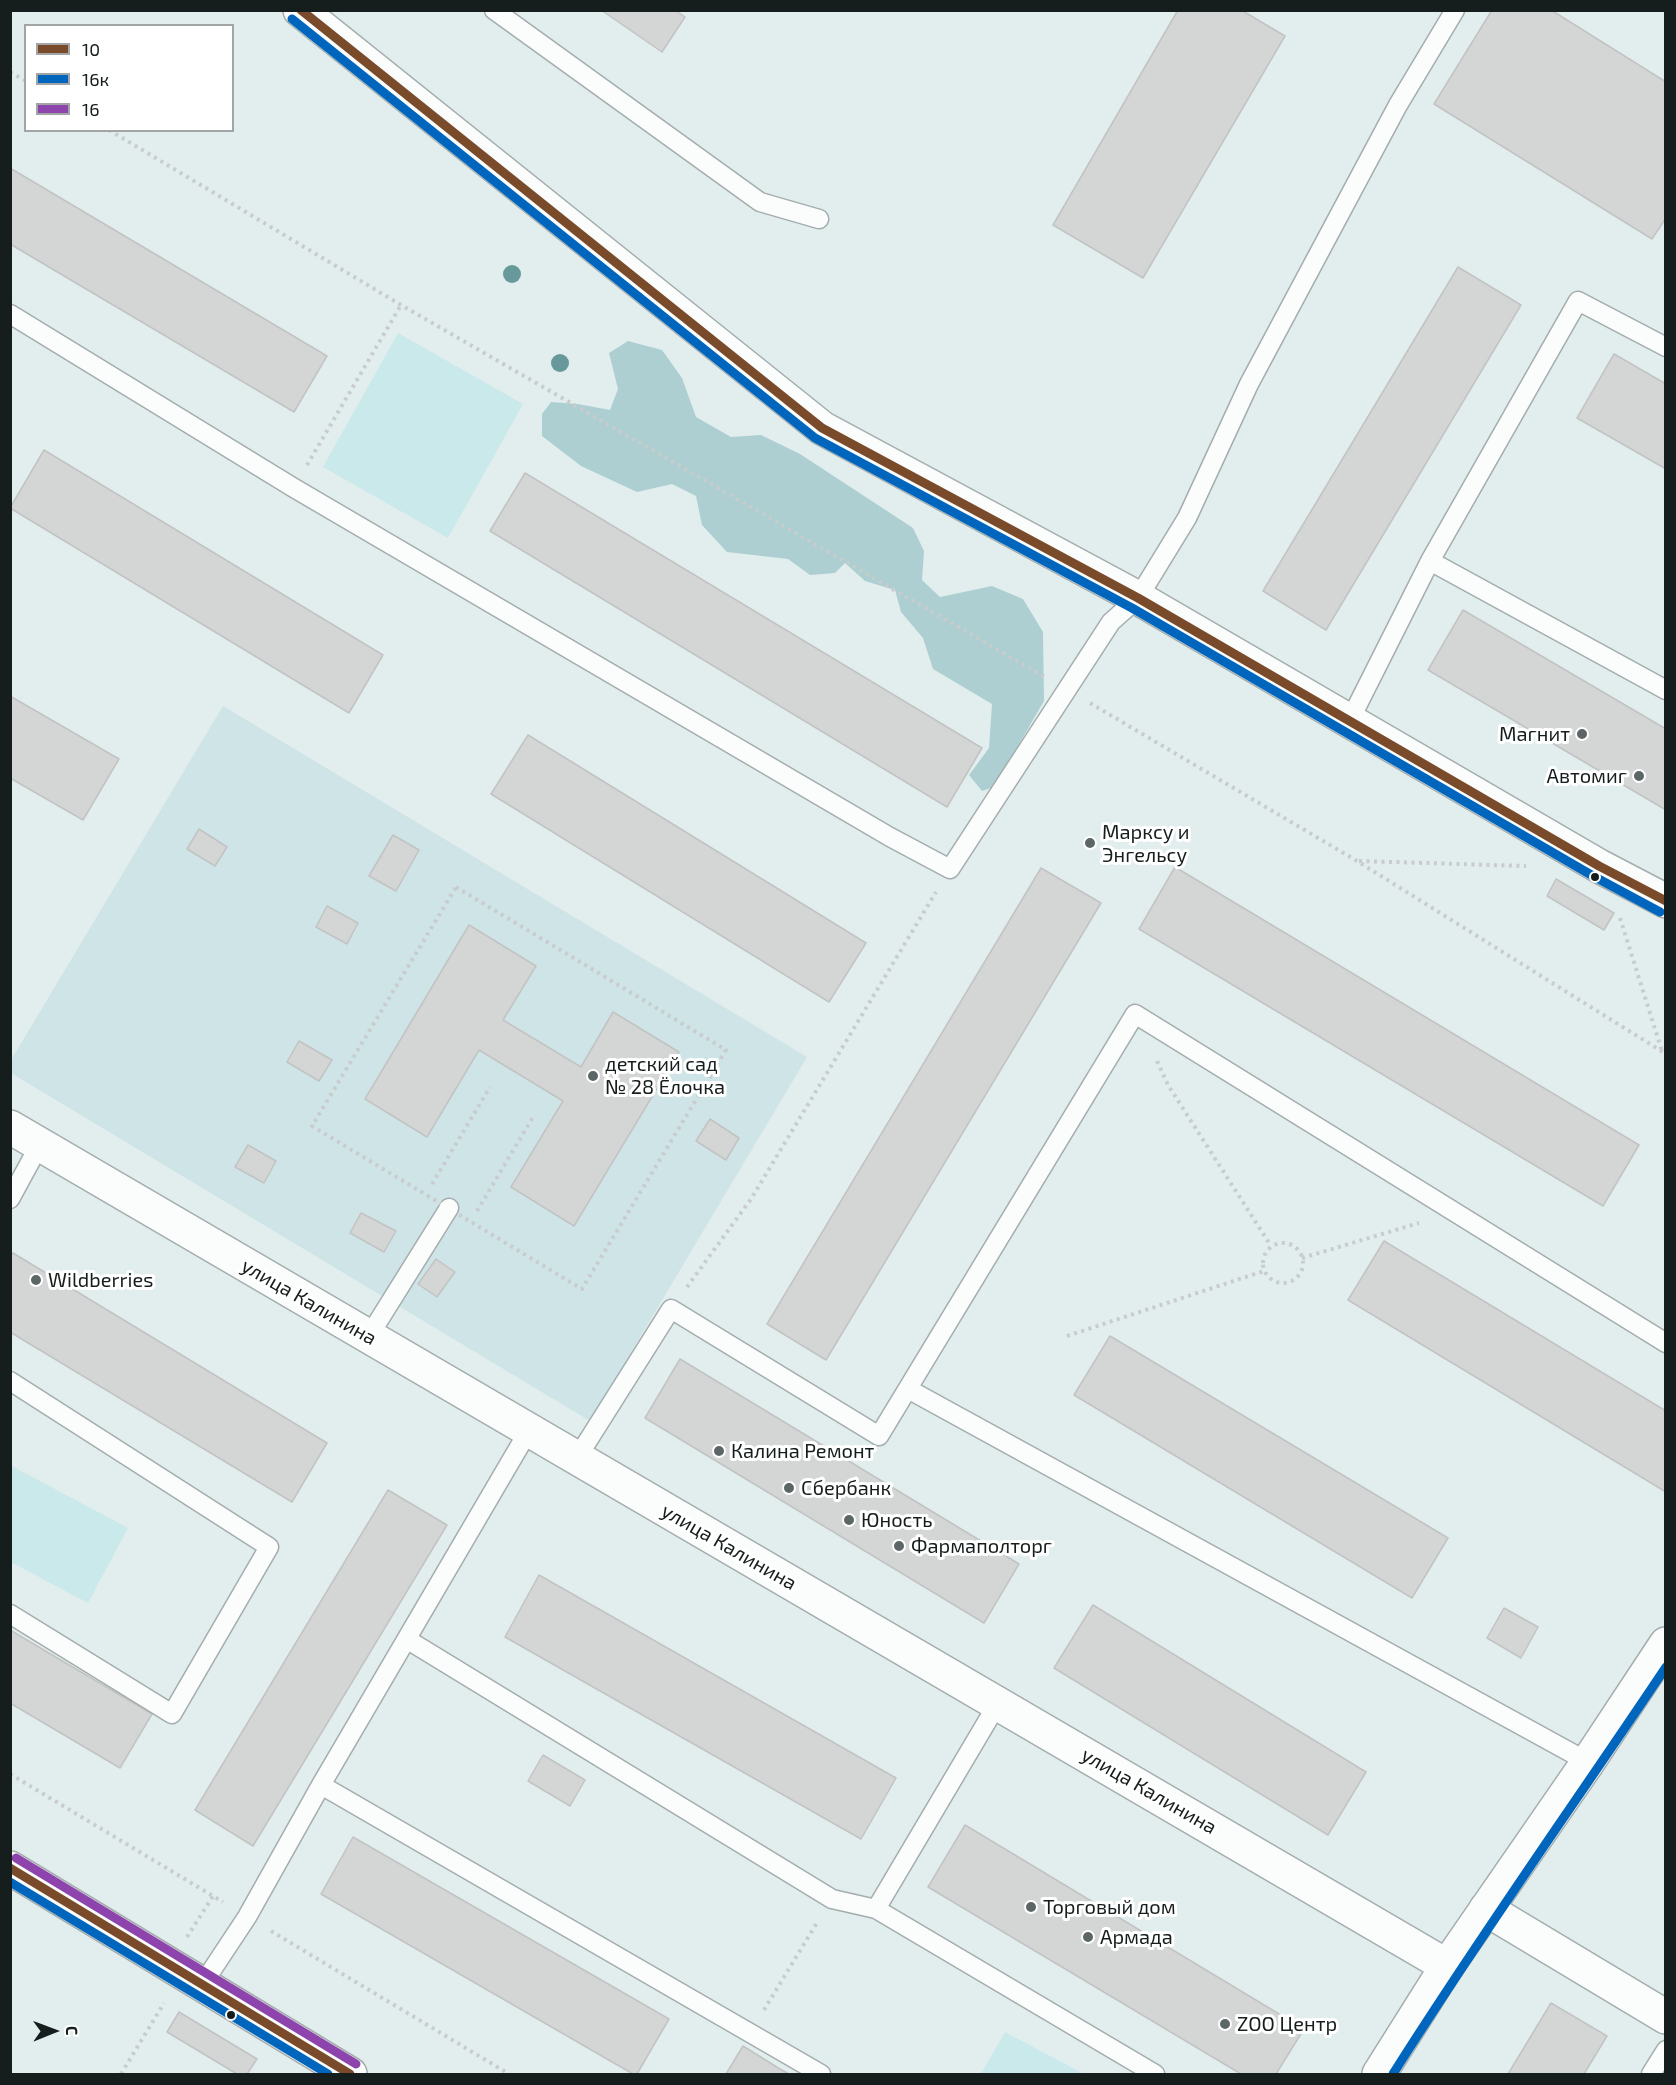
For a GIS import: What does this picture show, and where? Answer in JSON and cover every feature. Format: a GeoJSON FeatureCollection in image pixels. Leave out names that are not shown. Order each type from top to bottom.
{"type":"FeatureCollection","features":[{"type":"Feature","properties":{"kind":"street"},"geometry":{"type":"LineString","coordinates":[[300,10],[822,428],[1138,598],[1599,866],[1665,901]]}},
{"type":"Feature","properties":{"kind":"street","name":"улица Калинина"},"geometry":{"type":"LineString","coordinates":[[10,1128],[1447,1966]]}},
{"type":"Feature","properties":{"kind":"street"},"geometry":{"type":"LineString","coordinates":[[1379,2074],[1447,1966],[1588,1762],[1665,1644]]}},
{"type":"Feature","properties":{"kind":"street"},"geometry":{"type":"LineString","coordinates":[[10,1868],[350,2074]]}},
{"type":"Feature","properties":{"kind":"street"},"geometry":{"type":"LineString","coordinates":[[1486,1909],[1665,2018]]}},
{"type":"Feature","properties":{"kind":"lane"},"geometry":{"type":"LineString","coordinates":[[494,10],[760,202],[819,219]]}},
{"type":"Feature","properties":{"kind":"lane"},"geometry":{"type":"LineString","coordinates":[[10,314],[294,488],[950,870],[1112,622],[1138,598],[1187,518],[1249,384],[1398,105],[1455,10]]}},
{"type":"Feature","properties":{"kind":"lane"},"geometry":{"type":"LineString","coordinates":[[1349,722],[1430,561],[1578,301],[1665,347]]}},
{"type":"Feature","properties":{"kind":"lane"},"geometry":{"type":"LineString","coordinates":[[1430,561],[1665,690]]}},
{"type":"Feature","properties":{"kind":"lane"},"geometry":{"type":"LineString","coordinates":[[577,1458],[671,1309],[879,1436],[1135,1014],[1665,1343]]}},
{"type":"Feature","properties":{"kind":"lane"},"geometry":{"type":"LineString","coordinates":[[10,1199],[40,1144]]}},
{"type":"Feature","properties":{"kind":"lane"},"geometry":{"type":"LineString","coordinates":[[369,1336],[449,1208]]}},
{"type":"Feature","properties":{"kind":"lane"},"geometry":{"type":"LineString","coordinates":[[10,1381],[270,1547],[172,1714],[10,1614]]}},
{"type":"Feature","properties":{"kind":"lane"},"geometry":{"type":"LineString","coordinates":[[908,1389],[1588,1762]]}},
{"type":"Feature","properties":{"kind":"lane"},"geometry":{"type":"LineString","coordinates":[[202,1985],[247,1917],[321,1785],[529,1430]]}},
{"type":"Feature","properties":{"kind":"lane"},"geometry":{"type":"LineString","coordinates":[[408,1640],[832,1899],[876,1909],[1155,2074]]}},
{"type":"Feature","properties":{"kind":"lane"},"geometry":{"type":"LineString","coordinates":[[876,1909],[998,1703]]}},
{"type":"Feature","properties":{"kind":"lane"},"geometry":{"type":"LineString","coordinates":[[321,1785],[820,2074]]}},
{"type":"Feature","properties":{"kind":"lane"},"geometry":{"type":"LineString","coordinates":[[1651,2074],[1665,2050]]}},
{"type":"Feature","properties":{"kind":"path"},"geometry":{"type":"LineString","coordinates":[[10,72],[24,80]]}},
{"type":"Feature","properties":{"kind":"path"},"geometry":{"type":"LineString","coordinates":[[112,132],[401,305],[1068,690],[1358,861],[1664,1053]]}},
{"type":"Feature","properties":{"kind":"path"},"geometry":{"type":"LineString","coordinates":[[294,488],[401,305]]}},
{"type":"Feature","properties":{"kind":"path"},"geometry":{"type":"LineString","coordinates":[[1358,861],[1532,867]]}},
{"type":"Feature","properties":{"kind":"path"},"geometry":{"type":"LineString","coordinates":[[671,1309],[751,1199],[950,870]]}},
{"type":"Feature","properties":{"kind":"path"},"geometry":{"type":"LineString","coordinates":[[456,887],[726,1050],[582,1289],[426,1195],[312,1126],[456,887]]}},
{"type":"Feature","properties":{"kind":"path"},"geometry":{"type":"LineString","coordinates":[[1618,910],[1664,1053]]}},
{"type":"Feature","properties":{"kind":"path"},"geometry":{"type":"LineString","coordinates":[[1135,1014],[1168,1085],[1271,1246]]}},
{"type":"Feature","properties":{"kind":"path"},"geometry":{"type":"LineString","coordinates":[[426,1195],[490,1087]]}},
{"type":"Feature","properties":{"kind":"path"},"geometry":{"type":"LineString","coordinates":[[471,1221],[533,1118]]}},
{"type":"Feature","properties":{"kind":"path"},"geometry":{"type":"LineString","coordinates":[[1302,1258],[1456,1213]]}},
{"type":"Feature","properties":{"kind":"path"},"geometry":{"type":"LineString","coordinates":[[1285,1242],[1297,1248],[1302,1258],[1304,1261],[1299,1275],[1288,1282],[1274,1281],[1264,1271],[1263,1257],[1271,1246],[1285,1242]]}},
{"type":"Feature","properties":{"kind":"path"},"geometry":{"type":"LineString","coordinates":[[1067,1336],[1264,1271]]}},
{"type":"Feature","properties":{"kind":"path"},"geometry":{"type":"LineString","coordinates":[[749,2033],[832,1899]]}},
{"type":"Feature","properties":{"kind":"shaded area"},"geometry":{"type":"Polygon","coordinates":[[[398,333],[523,404],[448,538],[323,467],[398,333]]]}},
{"type":"Feature","properties":{"kind":"shaded area"},"geometry":{"type":"Polygon","coordinates":[[[628,341],[662,350],[682,378],[696,417],[731,437],[761,435],[800,454],[913,528],[924,551],[922,580],[940,597],[992,586],[1023,599],[1043,632],[1044,701],[994,787],[982,791],[969,775],[989,748],[992,704],[933,669],[923,638],[901,612],[895,590],[865,581],[845,563],[835,573],[810,575],[788,559],[727,552],[702,525],[696,496],[672,484],[637,492],[581,466],[542,436],[542,414],[551,402],[610,410],[618,389],[609,353],[628,341]]]}},
{"type":"Feature","properties":{"kind":"shaded area"},"geometry":{"type":"Polygon","coordinates":[[[223,706],[807,1057],[590,1421],[11,1073],[11,1060],[223,706]]]}},
{"type":"Feature","properties":{"kind":"shaded area"},"geometry":{"type":"Polygon","coordinates":[[[10,1465],[128,1528],[88,1603],[11,1562],[10,1465]]]}},
{"type":"Feature","properties":{"kind":"shaded area"},"geometry":{"type":"Polygon","coordinates":[[[1005,2032],[1084,2074],[981,2074],[1005,2032]]]}},
{"type":"Feature","properties":{"kind":"building"},"geometry":{"type":"Polygon","coordinates":[[[601,10],[675,10],[685,17],[662,52],[601,10]]]}},
{"type":"Feature","properties":{"kind":"building"},"geometry":{"type":"Polygon","coordinates":[[[1178,10],[1241,10],[1285,36],[1143,278],[1053,225],[1178,10]]]}},
{"type":"Feature","properties":{"kind":"building"},"geometry":{"type":"Polygon","coordinates":[[[1492,10],[1551,10],[1666,82],[1666,218],[1652,239],[1434,104],[1492,10]]]}},
{"type":"Feature","properties":{"kind":"building"},"geometry":{"type":"Polygon","coordinates":[[[10,168],[327,356],[294,412],[10,244],[10,168]]]}},
{"type":"Feature","properties":{"kind":"building"},"geometry":{"type":"Polygon","coordinates":[[[1458,267],[1521,305],[1326,630],[1263,591],[1458,267]]]}},
{"type":"Feature","properties":{"kind":"building"},"geometry":{"type":"Polygon","coordinates":[[[1614,354],[1666,384],[1666,469],[1577,418],[1614,354]]]}},
{"type":"Feature","properties":{"kind":"building"},"geometry":{"type":"Polygon","coordinates":[[[44,450],[383,655],[349,713],[10,508],[44,450]]]}},
{"type":"Feature","properties":{"kind":"building"},"geometry":{"type":"Polygon","coordinates":[[[525,473],[982,748],[947,807],[490,531],[525,473]]]}},
{"type":"Feature","properties":{"kind":"building"},"geometry":{"type":"Polygon","coordinates":[[[1463,610],[1666,729],[1666,810],[1428,670],[1463,610]]]}},
{"type":"Feature","properties":{"kind":"building"},"geometry":{"type":"Polygon","coordinates":[[[10,696],[119,759],[83,820],[10,778],[10,696]]]}},
{"type":"Feature","properties":{"kind":"building"},"geometry":{"type":"Polygon","coordinates":[[[528,735],[866,943],[829,1002],[491,794],[528,735]]]}},
{"type":"Feature","properties":{"kind":"building"},"geometry":{"type":"Polygon","coordinates":[[[199,829],[227,847],[215,866],[187,849],[199,829]]]}},
{"type":"Feature","properties":{"kind":"building"},"geometry":{"type":"Polygon","coordinates":[[[393,835],[419,850],[396,891],[369,876],[393,835]]]}},
{"type":"Feature","properties":{"kind":"building"},"geometry":{"type":"Polygon","coordinates":[[[1175,867],[1639,1145],[1603,1206],[1139,929],[1175,867]]]}},
{"type":"Feature","properties":{"kind":"building"},"geometry":{"type":"Polygon","coordinates":[[[1041,868],[1101,903],[826,1360],[767,1324],[1041,868]]]}},
{"type":"Feature","properties":{"kind":"building"},"geometry":{"type":"Polygon","coordinates":[[[1556,879],[1614,913],[1604,930],[1547,896],[1556,879]]]}},
{"type":"Feature","properties":{"kind":"building"},"geometry":{"type":"Polygon","coordinates":[[[327,906],[358,923],[347,944],[316,927],[327,906]]]}},
{"type":"Feature","properties":{"kind":"building","name":"детский сад № 28 Ёлочка"},"geometry":{"type":"Polygon","coordinates":[[[469,925],[536,966],[503,1020],[581,1067],[613,1012],[679,1052],[574,1226],[511,1187],[563,1101],[479,1050],[427,1137],[365,1099],[469,925]]]}},
{"type":"Feature","properties":{"kind":"building"},"geometry":{"type":"Polygon","coordinates":[[[299,1041],[332,1060],[319,1081],[287,1062],[299,1041]]]}},
{"type":"Feature","properties":{"kind":"building"},"geometry":{"type":"Polygon","coordinates":[[[710,1119],[739,1138],[726,1160],[696,1141],[710,1119]]]}},
{"type":"Feature","properties":{"kind":"building"},"geometry":{"type":"Polygon","coordinates":[[[248,1145],[276,1161],[264,1183],[235,1167],[248,1145]]]}},
{"type":"Feature","properties":{"kind":"building"},"geometry":{"type":"Polygon","coordinates":[[[361,1213],[396,1231],[384,1252],[350,1233],[361,1213]]]}},
{"type":"Feature","properties":{"kind":"building"},"geometry":{"type":"Polygon","coordinates":[[[1384,1241],[1666,1411],[1666,1492],[1348,1300],[1384,1241]]]}},
{"type":"Feature","properties":{"kind":"building"},"geometry":{"type":"Polygon","coordinates":[[[13,1253],[327,1443],[292,1502],[10,1332],[10,1258],[13,1253]]]}},
{"type":"Feature","properties":{"kind":"building"},"geometry":{"type":"Polygon","coordinates":[[[436,1259],[455,1272],[437,1297],[418,1284],[436,1259]]]}},
{"type":"Feature","properties":{"kind":"building"},"geometry":{"type":"Polygon","coordinates":[[[1110,1336],[1448,1538],[1412,1598],[1074,1395],[1110,1336]]]}},
{"type":"Feature","properties":{"kind":"building"},"geometry":{"type":"Polygon","coordinates":[[[680,1359],[1019,1564],[984,1623],[645,1418],[680,1359]]]}},
{"type":"Feature","properties":{"kind":"building"},"geometry":{"type":"Polygon","coordinates":[[[388,1490],[447,1525],[253,1846],[195,1810],[388,1490]]]}},
{"type":"Feature","properties":{"kind":"building"},"geometry":{"type":"Polygon","coordinates":[[[539,1575],[896,1778],[861,1839],[505,1637],[539,1575]]]}},
{"type":"Feature","properties":{"kind":"building"},"geometry":{"type":"Polygon","coordinates":[[[1093,1605],[1366,1772],[1328,1835],[1054,1668],[1093,1605]]]}},
{"type":"Feature","properties":{"kind":"building"},"geometry":{"type":"Polygon","coordinates":[[[1504,1608],[1538,1627],[1521,1658],[1487,1638],[1504,1608]]]}},
{"type":"Feature","properties":{"kind":"building"},"geometry":{"type":"Polygon","coordinates":[[[10,1630],[152,1714],[120,1768],[10,1703],[10,1630]]]}},
{"type":"Feature","properties":{"kind":"building"},"geometry":{"type":"Polygon","coordinates":[[[543,1755],[585,1780],[570,1806],[528,1781],[543,1755]]]}},
{"type":"Feature","properties":{"kind":"building"},"geometry":{"type":"Polygon","coordinates":[[[965,1825],[1304,2029],[1276,2074],[1241,2074],[928,1887],[965,1825]]]}},
{"type":"Feature","properties":{"kind":"building"},"geometry":{"type":"Polygon","coordinates":[[[353,1837],[669,2019],[637,2074],[633,2074],[321,1894],[353,1837]]]}},
{"type":"Feature","properties":{"kind":"building"},"geometry":{"type":"Polygon","coordinates":[[[1551,2003],[1607,2036],[1584,2074],[1508,2074],[1551,2003]]]}},
{"type":"Feature","properties":{"kind":"building"},"geometry":{"type":"Polygon","coordinates":[[[179,2012],[257,2059],[247,2074],[237,2074],[167,2032],[179,2012]]]}},
{"type":"Feature","properties":{"kind":"building"},"geometry":{"type":"Polygon","coordinates":[[[743,2046],[780,2069],[789,2074],[726,2074],[743,2046]]]}},
{"type":"Feature","properties":{"kind":"transit line","name":"10"},"geometry":{"type":"LineString","coordinates":[[301,10],[822,428],[1138,598],[1599,866],[1666,901]]}},
{"type":"Feature","properties":{"kind":"transit line","name":"16к"},"geometry":{"type":"LineString","coordinates":[[292,19],[815,438],[1132,608],[1593,876],[1660,912]]}},
{"type":"Feature","properties":{"kind":"transit line","name":"16к"},"geometry":{"type":"LineString","coordinates":[[1393,2074],[1494,1920],[1666,1667]]}},
{"type":"Feature","properties":{"kind":"transit line","name":"16"},"geometry":{"type":"LineString","coordinates":[[16,1858],[356,2064]]}},
{"type":"Feature","properties":{"kind":"transit line","name":"10"},"geometry":{"type":"LineString","coordinates":[[10,1868],[350,2074]]}},
{"type":"Feature","properties":{"kind":"transit line","name":"16к"},"geometry":{"type":"LineString","coordinates":[[10,1882],[328,2074]]}},
{"type":"Feature","properties":{"kind":"place","name":"Магнит"},"geometry":{"type":"Point","coordinates":[1582,734]}},
{"type":"Feature","properties":{"kind":"place","name":"Автомиг"},"geometry":{"type":"Point","coordinates":[1639,776]}},
{"type":"Feature","properties":{"kind":"place","name":"Марксу и Энгельсу"},"geometry":{"type":"Point","coordinates":[1090,843]}},
{"type":"Feature","properties":{"kind":"place","name":"детский сад № 28 Ёлочка"},"geometry":{"type":"Point","coordinates":[593,1076]}},
{"type":"Feature","properties":{"kind":"place","name":"Wildberries"},"geometry":{"type":"Point","coordinates":[36,1280]}},
{"type":"Feature","properties":{"kind":"place","name":"Калина Ремонт"},"geometry":{"type":"Point","coordinates":[719,1451]}},
{"type":"Feature","properties":{"kind":"place","name":"Сбербанк"},"geometry":{"type":"Point","coordinates":[789,1488]}},
{"type":"Feature","properties":{"kind":"place","name":"Юность"},"geometry":{"type":"Point","coordinates":[849,1520]}},
{"type":"Feature","properties":{"kind":"place","name":"Фармаполторг"},"geometry":{"type":"Point","coordinates":[899,1546]}},
{"type":"Feature","properties":{"kind":"place","name":"Торговый дом"},"geometry":{"type":"Point","coordinates":[1031,1907]}},
{"type":"Feature","properties":{"kind":"place","name":"Армада"},"geometry":{"type":"Point","coordinates":[1088,1937]}},
{"type":"Feature","properties":{"kind":"place","name":"ZOO Центр"},"geometry":{"type":"Point","coordinates":[1225,2024]}}]}
